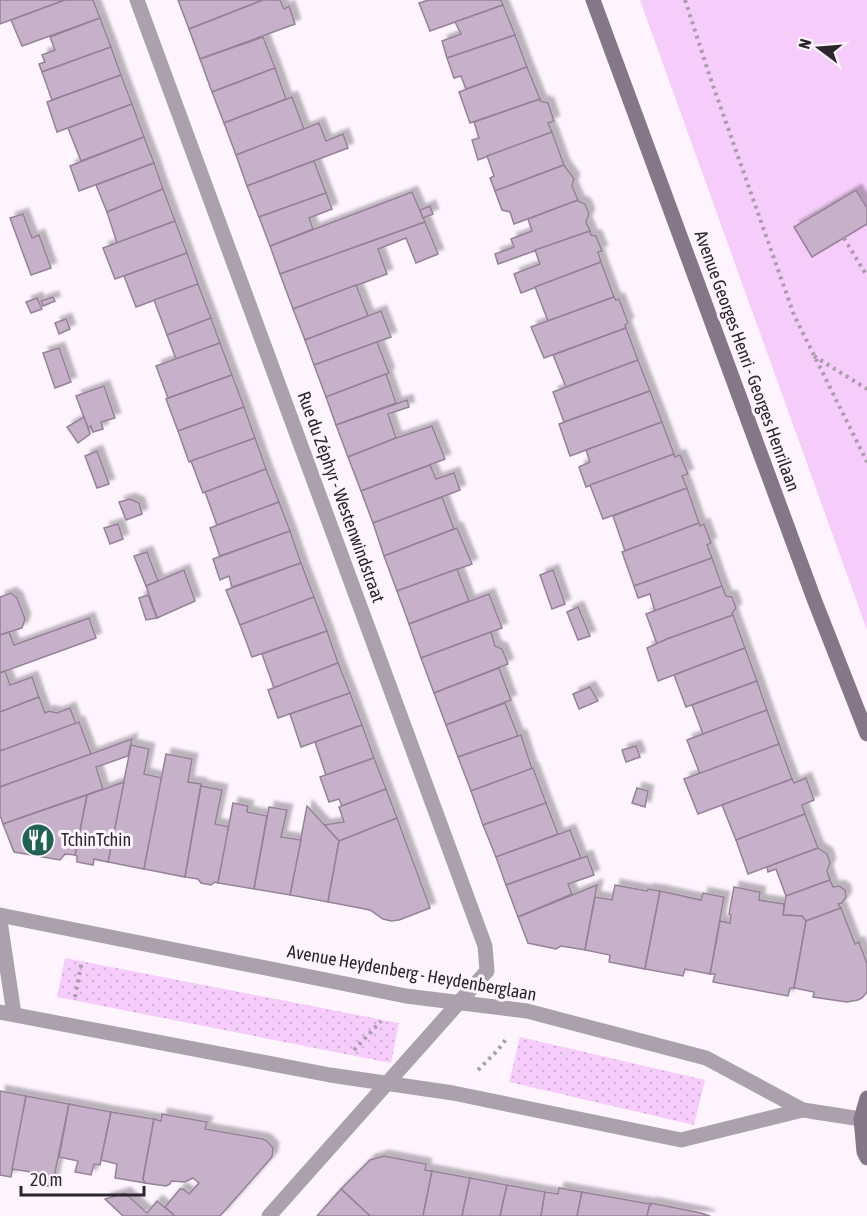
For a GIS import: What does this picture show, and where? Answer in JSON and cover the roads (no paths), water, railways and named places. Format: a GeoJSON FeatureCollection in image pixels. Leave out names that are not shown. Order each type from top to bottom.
{"type":"FeatureCollection","features":[{"type":"Feature","properties":{"kind":"street","name":"Rue du Zéphyr - Westenwindstraat"},"geometry":{"type":"LineString","coordinates":[[136,0],[485,946],[487,971],[269,1216]]}},
{"type":"Feature","properties":{"kind":"street","name":"Avenue Georges Henri - Georges Henrilaan"},"geometry":{"type":"LineString","coordinates":[[593,0],[814,599],[867,734]]}},
{"type":"Feature","properties":{"kind":"street","name":"Avenue Heydenberg - Heydenberglaan"},"geometry":{"type":"LineString","coordinates":[[0,915],[406,996],[527,1011],[706,1058],[803,1110],[861,1119]]}},
{"type":"Feature","properties":{"kind":"street"},"geometry":{"type":"LineString","coordinates":[[0,921],[7,1013]]}},
{"type":"Feature","properties":{"kind":"street","name":"Avenue Heydenberg - Heydenberglaan"},"geometry":{"type":"LineString","coordinates":[[7,1013],[330,1075],[453,1093],[681,1140],[803,1110]]}},
{"type":"Feature","properties":{"kind":"street"},"geometry":{"type":"LineString","coordinates":[[867,1098],[861,1119],[864,1152],[867,1158]]}},
{"type":"Feature","properties":{"kind":"place","name":"TchinTchin"},"geometry":{"type":"Point","coordinates":[38,840]}}]}
